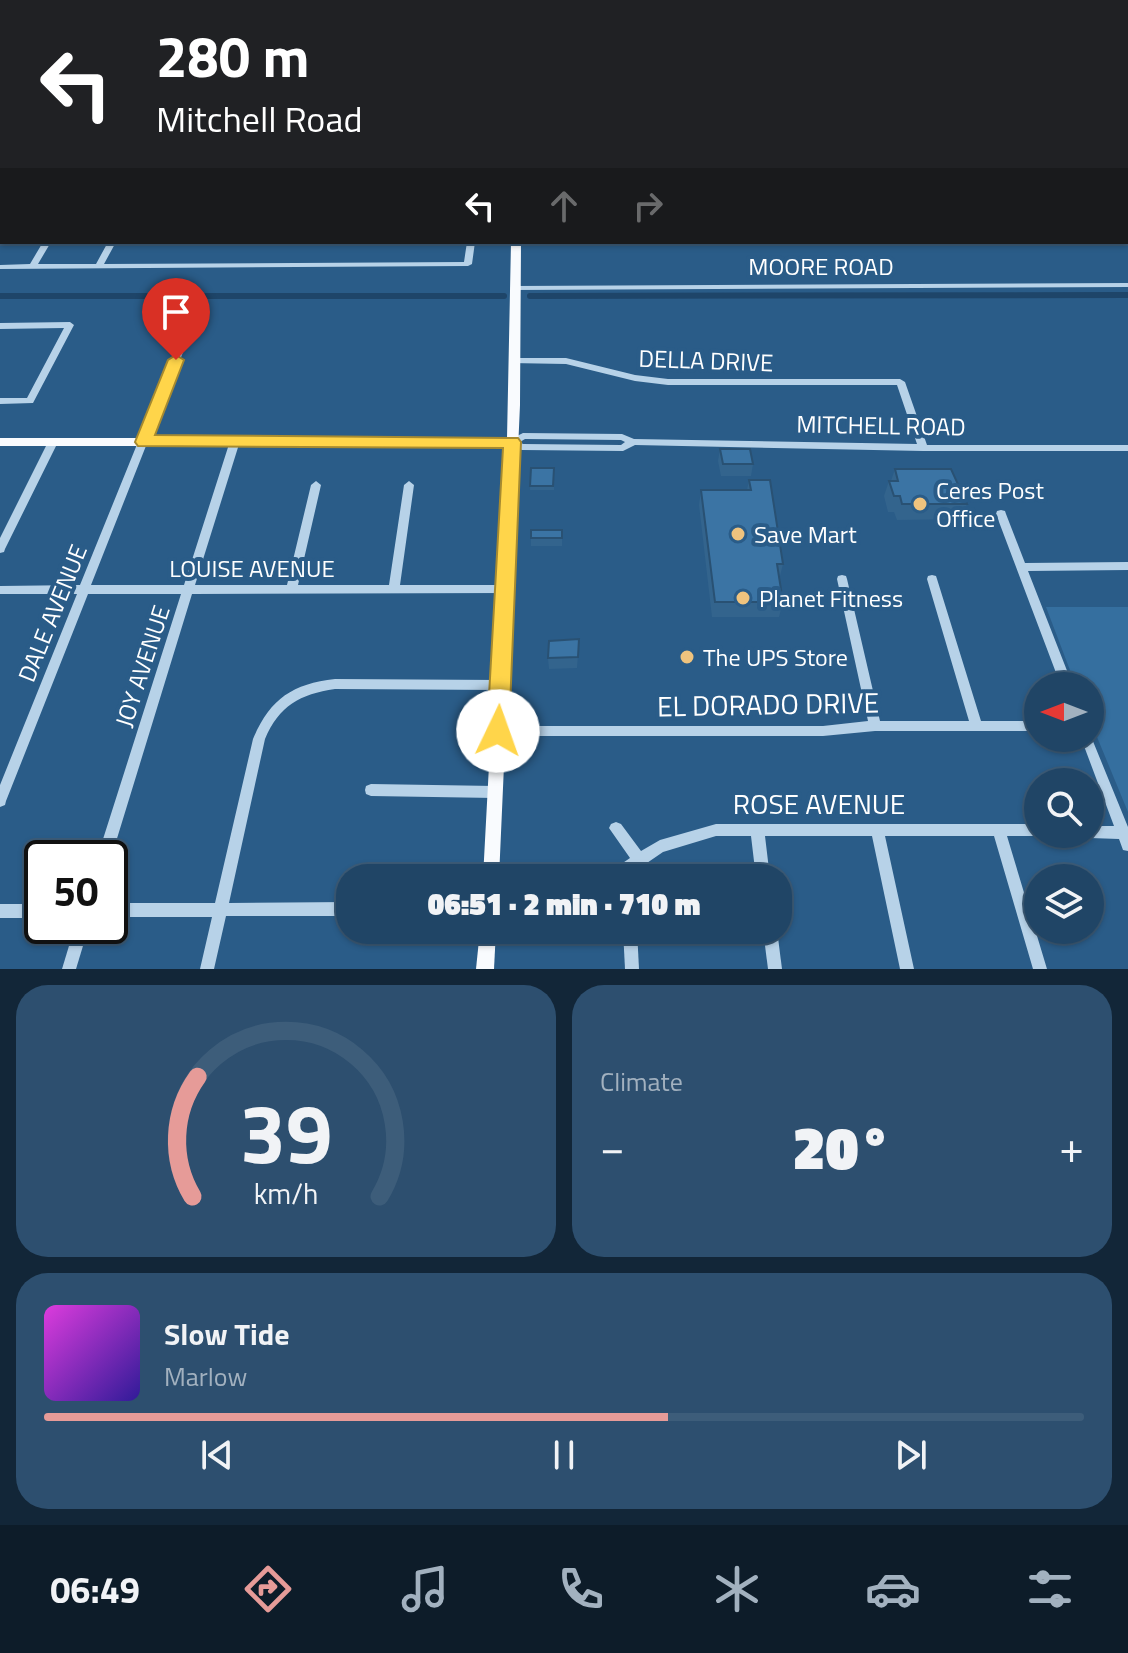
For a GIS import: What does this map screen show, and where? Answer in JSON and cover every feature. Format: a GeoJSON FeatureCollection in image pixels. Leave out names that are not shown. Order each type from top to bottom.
{"type":"FeatureCollection","features":[{"type":"Feature","properties":{"kind":"main road"},"geometry":{"type":"LineString","coordinates":[[492,864],[512,442],[516,244]]}},
{"type":"Feature","properties":{"kind":"main road","name":"MITCHELL ROAD"},"geometry":{"type":"LineString","coordinates":[[0,442],[512,442]]}},
{"type":"Feature","properties":{"kind":"main road"},"geometry":{"type":"LineString","coordinates":[[485,969],[487,944]]}},
{"type":"Feature","properties":{"kind":"street"},"geometry":{"type":"LineString","coordinates":[[32,267],[46,244]]}},
{"type":"Feature","properties":{"kind":"street"},"geometry":{"type":"LineString","coordinates":[[99,266],[111,244]]}},
{"type":"Feature","properties":{"kind":"street"},"geometry":{"type":"LineString","coordinates":[[0,267],[468,264],[471,244]]}},
{"type":"Feature","properties":{"kind":"street","name":"MOORE ROAD"},"geometry":{"type":"LineString","coordinates":[[514,288],[1128,285]]}},
{"type":"Feature","properties":{"kind":"street","name":"DALE AVENUE"},"geometry":{"type":"LineString","coordinates":[[0,801],[187,331],[199,322]]}},
{"type":"Feature","properties":{"kind":"street"},"geometry":{"type":"LineString","coordinates":[[0,326],[70,325],[30,401],[0,401]]}},
{"type":"Feature","properties":{"kind":"street","name":"DELLA DRIVE"},"geometry":{"type":"LineString","coordinates":[[513,361],[566,361],[635,378],[668,382],[900,382],[923,448]]}},
{"type":"Feature","properties":{"kind":"street","name":"MITCHELL ROAD"},"geometry":{"type":"LineString","coordinates":[[512,442],[523,436],[535,436],[622,437],[633,442],[923,448],[1128,448]]}},
{"type":"Feature","properties":{"kind":"street","name":"JOY AVENUE"},"geometry":{"type":"LineString","coordinates":[[110,840],[235,441]]}},
{"type":"Feature","properties":{"kind":"street"},"geometry":{"type":"LineString","coordinates":[[0,549],[4,534],[53,442]]}},
{"type":"Feature","properties":{"kind":"street"},"geometry":{"type":"LineString","coordinates":[[291,590],[316,485]]}},
{"type":"Feature","properties":{"kind":"street"},"geometry":{"type":"LineString","coordinates":[[394,590],[409,485]]}},
{"type":"Feature","properties":{"kind":"street"},"geometry":{"type":"LineString","coordinates":[[1001,514],[1062,672]]}},
{"type":"Feature","properties":{"kind":"street"},"geometry":{"type":"LineString","coordinates":[[1021,567],[1128,566]]}},
{"type":"Feature","properties":{"kind":"street"},"geometry":{"type":"LineString","coordinates":[[842,579],[875,726]]}},
{"type":"Feature","properties":{"kind":"street"},"geometry":{"type":"LineString","coordinates":[[932,579],[976,725]]}},
{"type":"Feature","properties":{"kind":"street","name":"LOUISE AVENUE"},"geometry":{"type":"LineString","coordinates":[[0,590],[505,589]]}},
{"type":"Feature","properties":{"kind":"street"},"geometry":{"type":"LineString","coordinates":[[207,969],[259,739],[268,719],[283,701],[312,687],[335,684],[500,685]]}},
{"type":"Feature","properties":{"kind":"street","name":"EL DORADO DRIVE"},"geometry":{"type":"LineString","coordinates":[[498,731],[823,731],[875,726],[1024,726]]}},
{"type":"Feature","properties":{"kind":"street"},"geometry":{"type":"LineString","coordinates":[[1093,752],[1126,837],[1104,834]]}},
{"type":"Feature","properties":{"kind":"street"},"geometry":{"type":"LineString","coordinates":[[371,790],[495,792]]}},
{"type":"Feature","properties":{"kind":"street"},"geometry":{"type":"LineString","coordinates":[[616,828],[640,860]]}},
{"type":"Feature","properties":{"kind":"street"},"geometry":{"type":"LineString","coordinates":[[757,829],[761,864]]}},
{"type":"Feature","properties":{"kind":"street","name":"ROSE AVENUE"},"geometry":{"type":"LineString","coordinates":[[634,864],[660,846],[698,833],[757,829],[1024,830]]}},
{"type":"Feature","properties":{"kind":"street"},"geometry":{"type":"LineString","coordinates":[[877,829],[907,969]]}},
{"type":"Feature","properties":{"kind":"street"},"geometry":{"type":"LineString","coordinates":[[998,829],[1040,969]]}},
{"type":"Feature","properties":{"kind":"street"},"geometry":{"type":"LineString","coordinates":[[128,910],[336,909]]}},
{"type":"Feature","properties":{"kind":"street"},"geometry":{"type":"LineString","coordinates":[[0,911],[24,911]]}},
{"type":"Feature","properties":{"kind":"street"},"geometry":{"type":"LineString","coordinates":[[69,969],[77,944]]}},
{"type":"Feature","properties":{"kind":"street"},"geometry":{"type":"LineString","coordinates":[[631,944],[632,969]]}},
{"type":"Feature","properties":{"kind":"street"},"geometry":{"type":"LineString","coordinates":[[772,944],[775,969]]}},
{"type":"Feature","properties":{"kind":"shaded area"},"geometry":{"type":"Polygon","coordinates":[[[1046,607],[1128,607],[1128,812],[1103,752],[1104,672],[1071,672],[1046,607]]]}},
{"type":"Feature","properties":{"kind":"building"},"geometry":{"type":"Polygon","coordinates":[[[720,449],[750,449],[753,464],[723,464],[720,449]]]}},
{"type":"Feature","properties":{"kind":"building"},"geometry":{"type":"Polygon","coordinates":[[[531,468],[554,468],[553,486],[530,486],[531,468]]]}},
{"type":"Feature","properties":{"kind":"building"},"geometry":{"type":"Polygon","coordinates":[[[895,469],[951,469],[967,504],[902,504],[900,496],[894,496],[889,481],[898,481],[895,469]]]}},
{"type":"Feature","properties":{"kind":"building"},"geometry":{"type":"Polygon","coordinates":[[[749,480],[770,480],[783,564],[777,564],[783,602],[715,602],[701,490],[751,490],[749,480]]]}},
{"type":"Feature","properties":{"kind":"building"},"geometry":{"type":"Polygon","coordinates":[[[531,530],[562,530],[562,538],[531,538],[531,530]]]}},
{"type":"Feature","properties":{"kind":"building"},"geometry":{"type":"Polygon","coordinates":[[[579,639],[578,657],[548,658],[549,641],[579,639]]]}},
{"type":"Feature","properties":{"kind":"waterway"},"geometry":{"type":"LineString","coordinates":[[530,296],[1128,295]]}},
{"type":"Feature","properties":{"kind":"waterway"},"geometry":{"type":"LineString","coordinates":[[0,296],[504,296]]}},
{"type":"Feature","properties":{"kind":"place","name":"Ceres Post Office"},"geometry":{"type":"Point","coordinates":[920,504]}},
{"type":"Feature","properties":{"kind":"place","name":"Save Mart"},"geometry":{"type":"Point","coordinates":[738,534]}},
{"type":"Feature","properties":{"kind":"place","name":"Planet Fitness"},"geometry":{"type":"Point","coordinates":[743,598]}},
{"type":"Feature","properties":{"kind":"place","name":"The UPS Store"},"geometry":{"type":"Point","coordinates":[687,657]}},
{"type":"Feature","properties":{"kind":"route"},"geometry":{"type":"LineString","coordinates":[[176,360],[144,442],[512,442],[498,731]]}}]}
